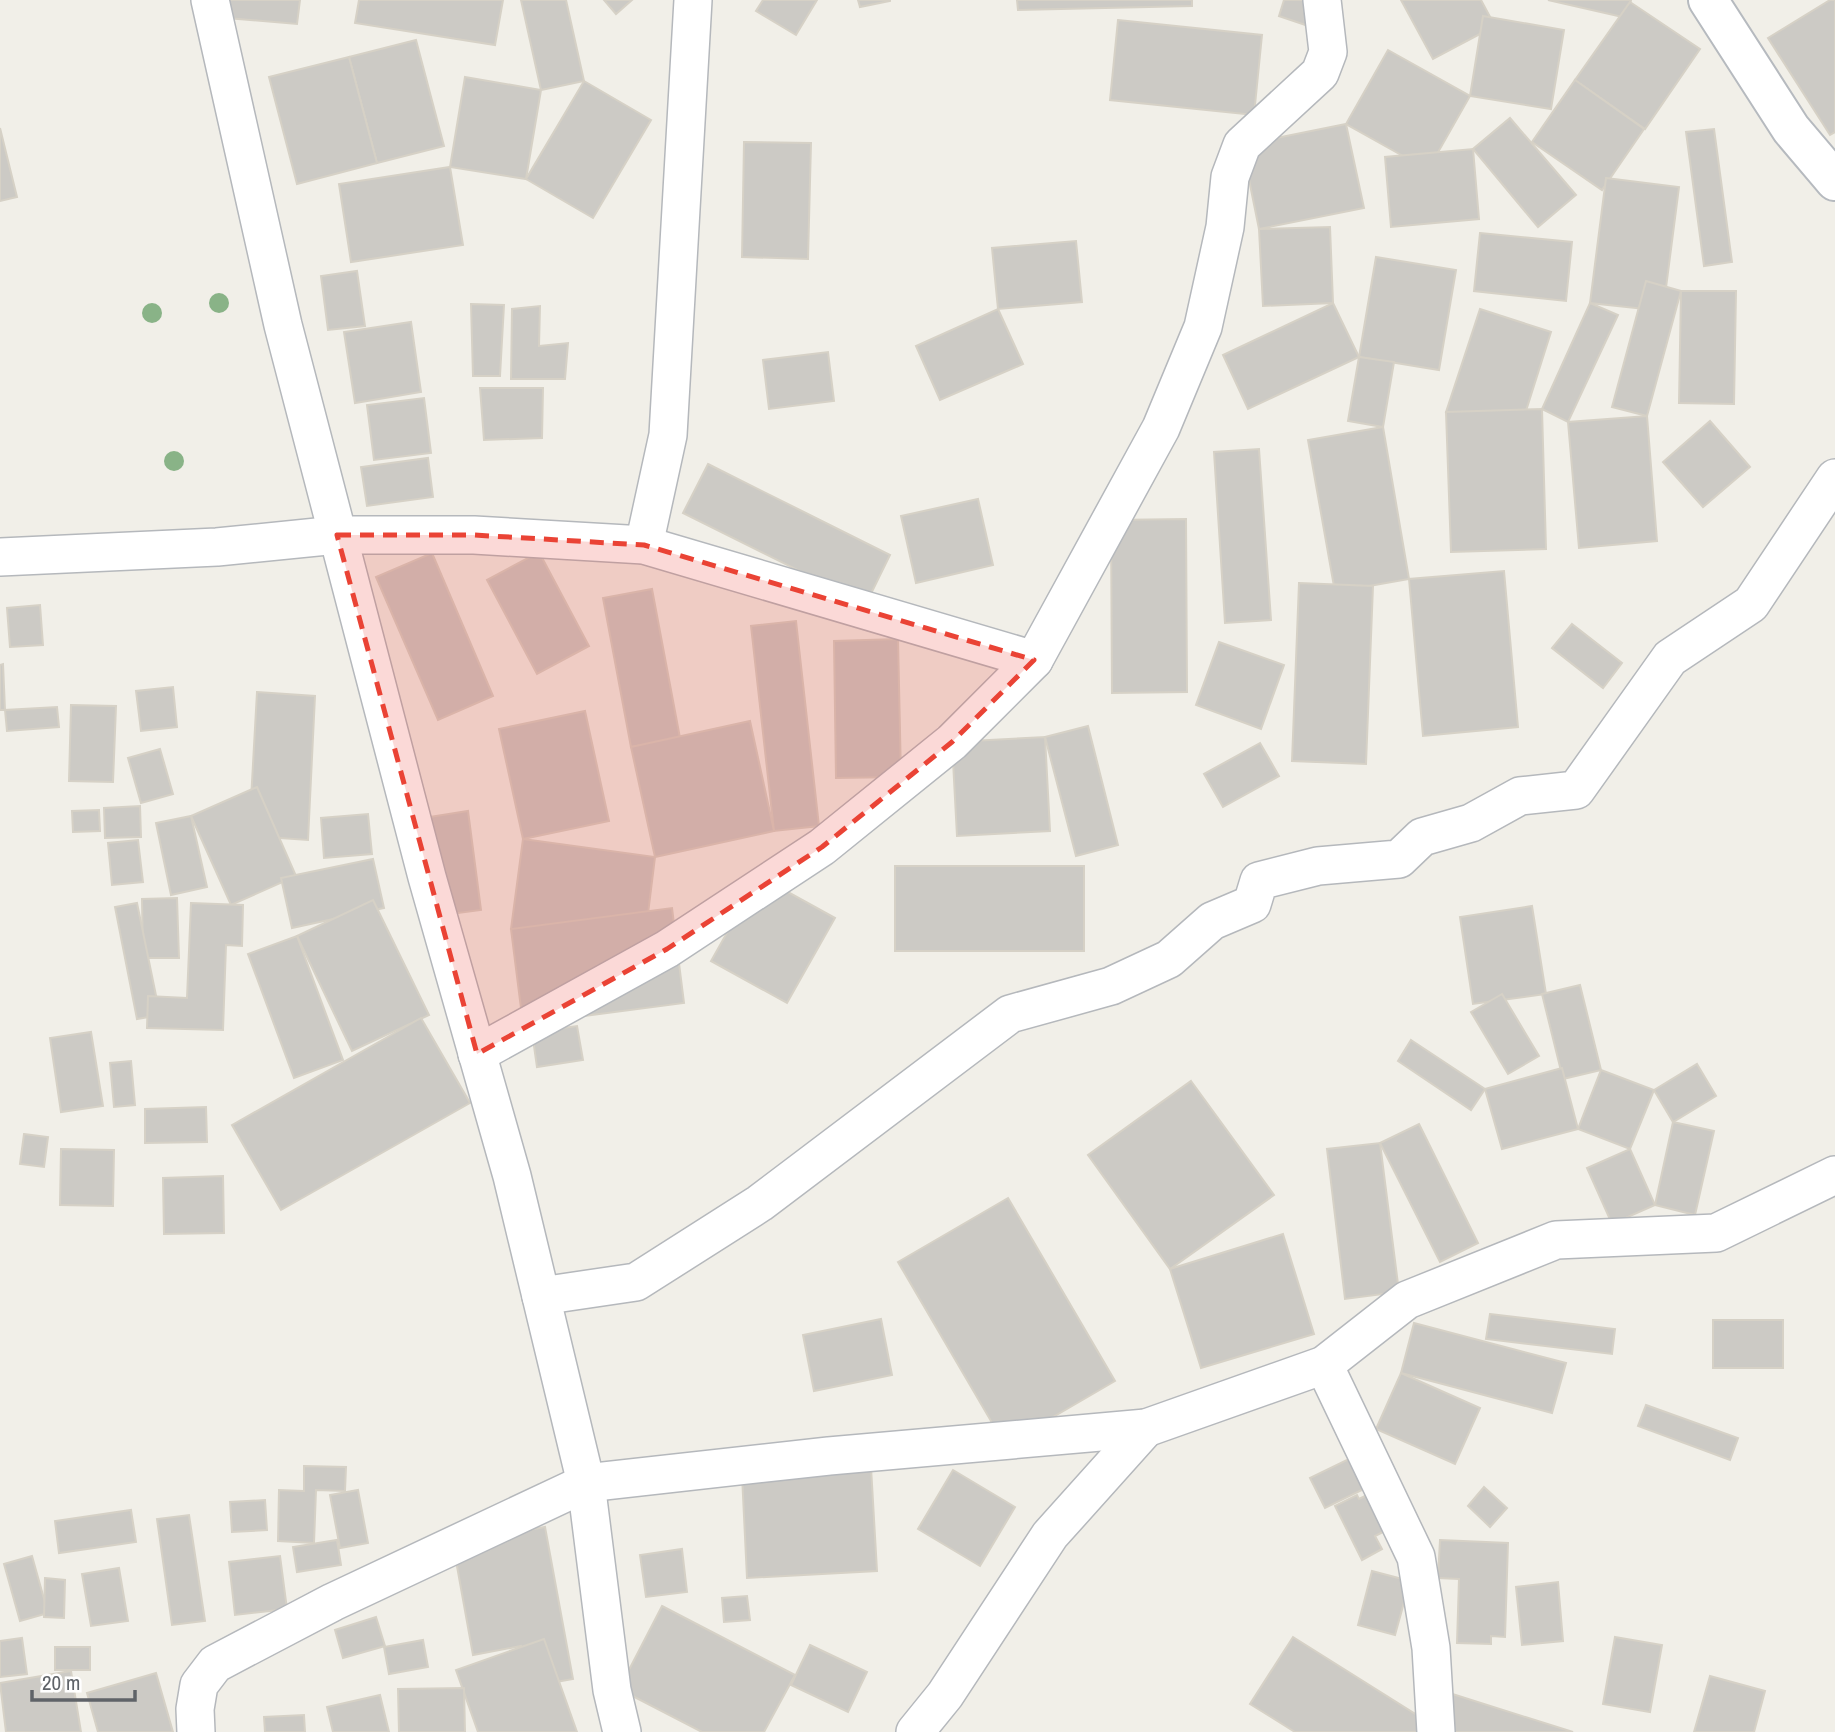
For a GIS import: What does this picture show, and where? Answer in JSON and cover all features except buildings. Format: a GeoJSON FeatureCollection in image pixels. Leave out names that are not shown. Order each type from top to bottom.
{"type":"FeatureCollection","features":[{"type":"Feature","properties":{"kind":"street"},"geometry":{"type":"LineString","coordinates":[[210,0],[283,324],[427,877],[512,1176],[586,1483],[612,1690],[622,1732]]}},
{"type":"Feature","properties":{"kind":"street"},"geometry":{"type":"LineString","coordinates":[[644,545],[668,435],[693,0]]}},
{"type":"Feature","properties":{"kind":"street"},"geometry":{"type":"LineString","coordinates":[[477,1054],[667,949],[821,847],[952,742],[1034,660],[1161,428],[1203,327],[1225,227],[1230,177],[1241,145],[1320,73],[1328,52],[1321,0]]}},
{"type":"Feature","properties":{"kind":"street"},"geometry":{"type":"LineString","coordinates":[[1708,0],[1791,129],[1835,181]]}},
{"type":"Feature","properties":{"kind":"street"},"geometry":{"type":"LineString","coordinates":[[541,1296],[636,1282],[760,1203],[1010,1014],[1111,986],[1169,959],[1212,921],[1252,904],[1259,881],[1318,866],[1399,859],[1422,837],[1471,823],[1520,796],[1576,790],[1670,658],[1751,604],[1835,478]]}},
{"type":"Feature","properties":{"kind":"street"},"geometry":{"type":"LineString","coordinates":[[0,557],[218,547],[338,535],[474,535],[644,545],[1034,660]]}},
{"type":"Feature","properties":{"kind":"street"},"geometry":{"type":"LineString","coordinates":[[196,1732],[195,1709],[199,1685],[215,1664],[333,1602],[586,1483],[829,1456],[1146,1427],[1324,1366],[1407,1300],[1556,1240],[1716,1233],[1835,1175]]}},
{"type":"Feature","properties":{"kind":"street"},"geometry":{"type":"LineString","coordinates":[[1324,1366],[1416,1557],[1431,1648],[1436,1732]]}},
{"type":"Feature","properties":{"kind":"street"},"geometry":{"type":"LineString","coordinates":[[915,1732],[945,1695],[1049,1535],[1146,1427]]}},
{"type":"Feature","properties":{"kind":"highlighted area"},"geometry":{"type":"Polygon","coordinates":[[[337,535],[474,535],[644,545],[1034,660],[952,742],[822,847],[667,949],[477,1054],[337,535]]]}}]}
